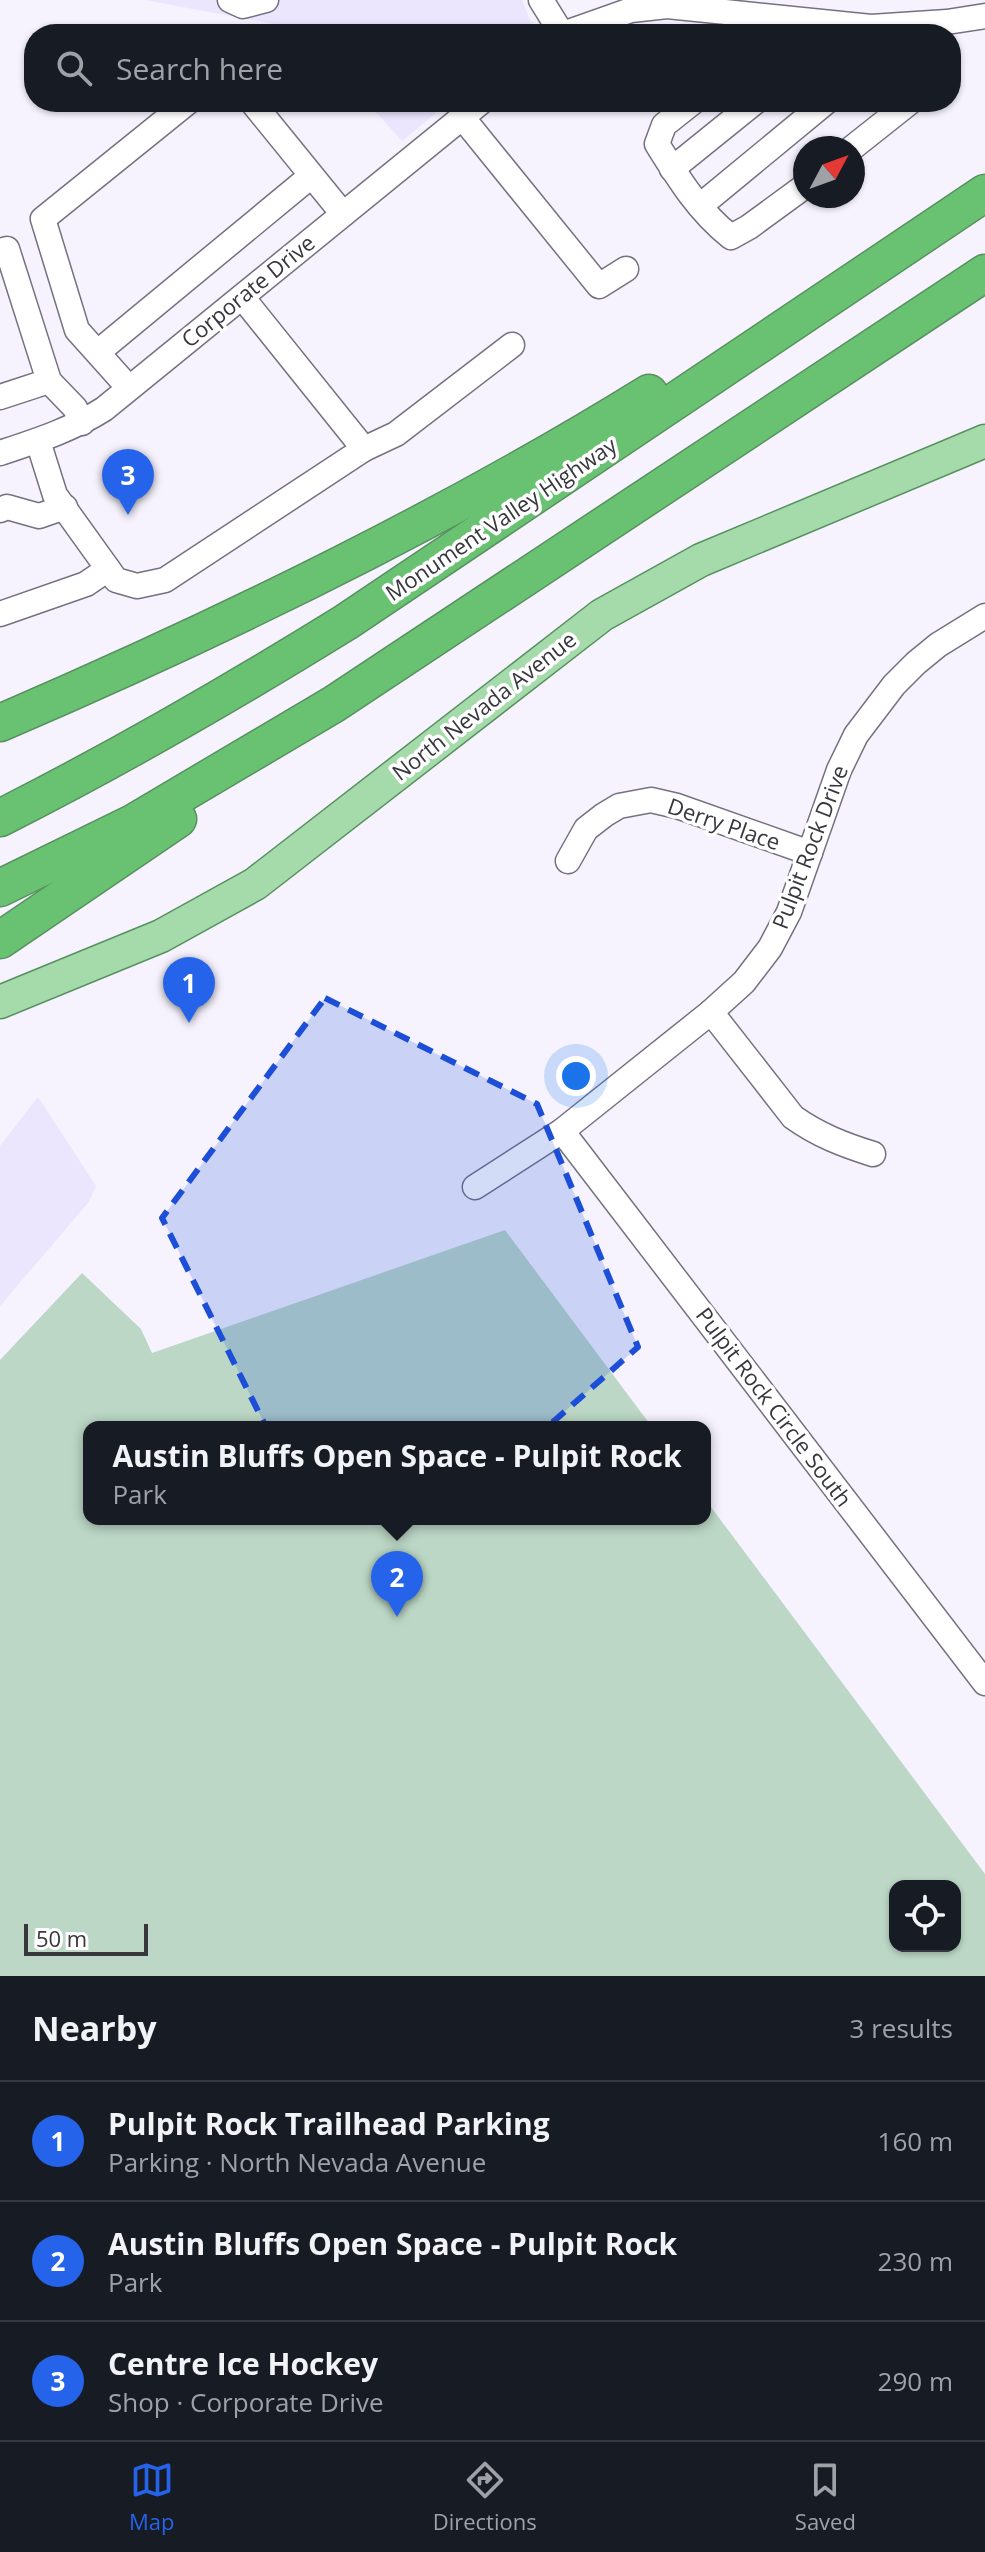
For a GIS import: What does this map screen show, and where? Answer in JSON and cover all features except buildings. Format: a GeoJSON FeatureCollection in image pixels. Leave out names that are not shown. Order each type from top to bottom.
{"type":"FeatureCollection","features":[{"type":"Feature","properties":{"kind":"highway","name":"Monument Valley Highway"},"geometry":{"type":"LineString","coordinates":[[0,818],[101,767],[238,689],[346,622],[985,193]]}},
{"type":"Feature","properties":{"kind":"highway"},"geometry":{"type":"LineString","coordinates":[[0,723],[155,656],[484,489],[646,395],[851,265],[923,235]]}},
{"type":"Feature","properties":{"kind":"highway"},"geometry":{"type":"LineString","coordinates":[[0,940],[123,859],[388,669],[985,273]]}},
{"type":"Feature","properties":{"kind":"highway"},"geometry":{"type":"LineString","coordinates":[[0,888],[133,823],[388,669]]}},
{"type":"Feature","properties":{"kind":"main road","name":"North Nevada Avenue"},"geometry":{"type":"LineString","coordinates":[[0,1002],[161,936],[255,884],[602,615],[701,560],[985,441]]}},
{"type":"Feature","properties":{"kind":"street"},"geometry":{"type":"LineString","coordinates":[[230,0],[243,6],[266,0]]}},
{"type":"Feature","properties":{"kind":"street"},"geometry":{"type":"LineString","coordinates":[[541,0],[557,24]]}},
{"type":"Feature","properties":{"kind":"street"},"geometry":{"type":"LineString","coordinates":[[591,24],[631,10],[667,6],[778,24]]}},
{"type":"Feature","properties":{"kind":"street"},"geometry":{"type":"LineString","coordinates":[[917,24],[985,16]]}},
{"type":"Feature","properties":{"kind":"street"},"geometry":{"type":"LineString","coordinates":[[129,388],[77,330],[43,219],[176,112]]}},
{"type":"Feature","properties":{"kind":"street"},"geometry":{"type":"LineString","coordinates":[[260,112],[343,214]]}},
{"type":"Feature","properties":{"kind":"street","name":"Corporate Drive"},"geometry":{"type":"LineString","coordinates":[[0,453],[82,423],[468,112]]}},
{"type":"Feature","properties":{"kind":"street"},"geometry":{"type":"LineString","coordinates":[[474,112],[599,286],[626,269]]}},
{"type":"Feature","properties":{"kind":"street"},"geometry":{"type":"LineString","coordinates":[[680,112],[664,125],[657,144],[700,206],[731,237],[793,195]]}},
{"type":"Feature","properties":{"kind":"street"},"geometry":{"type":"LineString","coordinates":[[672,169],[743,112]]}},
{"type":"Feature","properties":{"kind":"street"},"geometry":{"type":"LineString","coordinates":[[700,206],[814,112]]}},
{"type":"Feature","properties":{"kind":"street"},"geometry":{"type":"LineString","coordinates":[[865,138],[897,112]]}},
{"type":"Feature","properties":{"kind":"street"},"geometry":{"type":"LineString","coordinates":[[98,352],[311,176]]}},
{"type":"Feature","properties":{"kind":"street"},"geometry":{"type":"LineString","coordinates":[[0,251],[7,249],[49,381],[75,408],[82,423]]}},
{"type":"Feature","properties":{"kind":"street"},"geometry":{"type":"LineString","coordinates":[[242,297],[364,449]]}},
{"type":"Feature","properties":{"kind":"street"},"geometry":{"type":"LineString","coordinates":[[38,441],[55,495],[116,580],[137,586],[165,580],[364,449],[396,434],[512,345]]}},
{"type":"Feature","properties":{"kind":"street"},"geometry":{"type":"LineString","coordinates":[[0,397],[49,381]]}},
{"type":"Feature","properties":{"kind":"street"},"geometry":{"type":"LineString","coordinates":[[0,510],[7,507],[39,516],[65,507]]}},
{"type":"Feature","properties":{"kind":"street"},"geometry":{"type":"LineString","coordinates":[[0,614],[86,584],[108,569]]}},
{"type":"Feature","properties":{"kind":"street","name":"Pulpit Rock Drive"},"geometry":{"type":"LineString","coordinates":[[475,1187],[562,1131],[744,982],[770,948],[789,912],[839,770],[856,735],[894,685],[916,663],[938,645],[985,616]]}},
{"type":"Feature","properties":{"kind":"street","name":"Derry Place"},"geometry":{"type":"LineString","coordinates":[[568,861],[586,829],[604,815],[619,806],[651,800],[677,806],[810,853]]}},
{"type":"Feature","properties":{"kind":"street"},"geometry":{"type":"LineString","coordinates":[[711,1012],[793,1117],[840,1144],[873,1154]]}},
{"type":"Feature","properties":{"kind":"street","name":"Pulpit Rock Circle South"},"geometry":{"type":"LineString","coordinates":[[562,1131],[985,1683]]}},
{"type":"Feature","properties":{"kind":"highlighted area"},"geometry":{"type":"Polygon","coordinates":[[[325,998],[537,1104],[638,1347],[470,1495],[273,1441],[162,1218],[325,998]]]}},
{"type":"Feature","properties":{"kind":"shaded area"},"geometry":{"type":"Polygon","coordinates":[[[145,0],[522,0],[532,24],[274,24],[145,0]]]}},
{"type":"Feature","properties":{"kind":"shaded area"},"geometry":{"type":"Polygon","coordinates":[[[376,112],[437,112],[402,141],[376,112]]]}},
{"type":"Feature","properties":{"kind":"shaded area"},"geometry":{"type":"Polygon","coordinates":[[[38,1097],[96,1186],[88,1203],[0,1306],[0,1146],[38,1097]]]}},
{"type":"Feature","properties":{"kind":"green space"},"geometry":{"type":"Polygon","coordinates":[[[505,1230],[648,1421],[83,1421],[83,1525],[711,1525],[711,1507],[985,1874],[985,1976],[0,1976],[0,1360],[82,1273],[141,1329],[152,1353],[505,1230]]]}},
{"type":"Feature","properties":{"kind":"place","name":"Centre Ice Hockey"},"geometry":{"type":"Point","coordinates":[128,515]}},
{"type":"Feature","properties":{"kind":"place","name":"Pulpit Rock Trailhead Parking"},"geometry":{"type":"Point","coordinates":[189,1023]}},
{"type":"Feature","properties":{"kind":"place","name":"Austin Bluffs Open Space - Pulpit Rock"},"geometry":{"type":"Point","coordinates":[397,1617]}}]}
